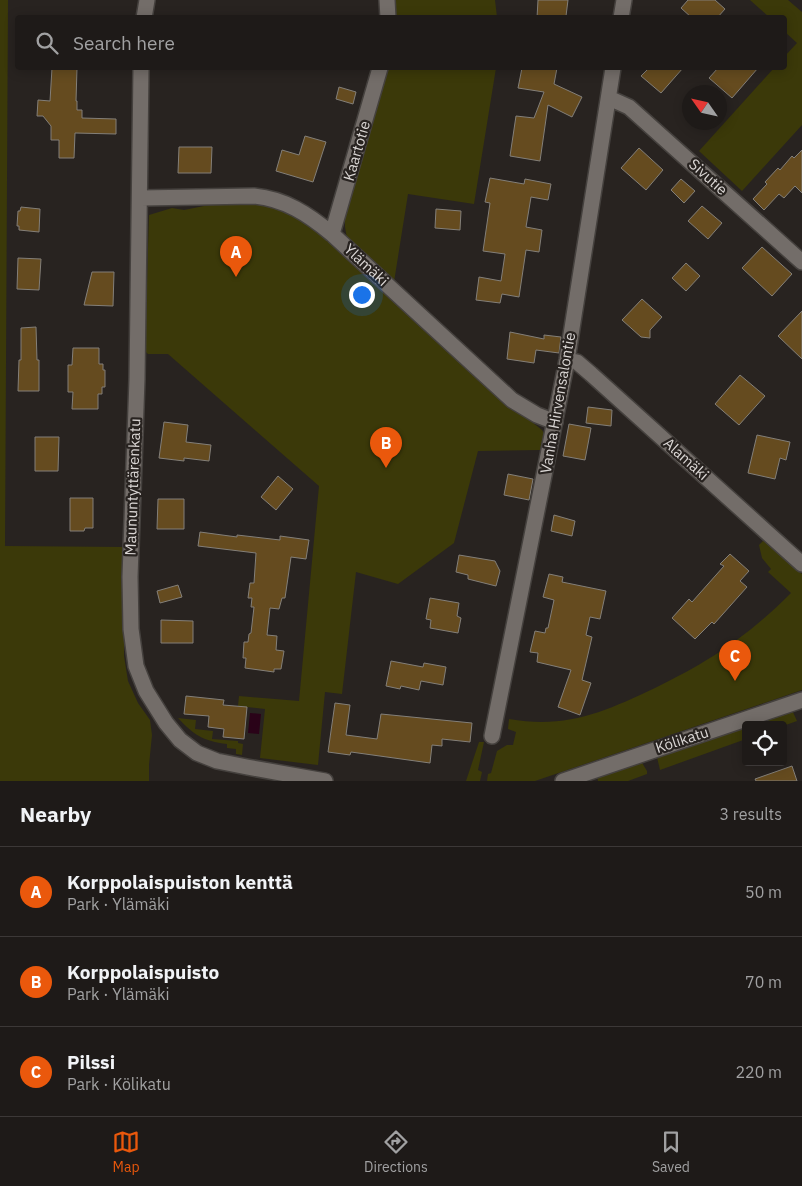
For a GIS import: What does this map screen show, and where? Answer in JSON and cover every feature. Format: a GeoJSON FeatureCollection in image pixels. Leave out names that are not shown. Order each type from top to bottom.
{"type":"FeatureCollection","features":[{"type":"Feature","properties":{"kind":"street"},"geometry":{"type":"LineString","coordinates":[[144,15],[146,0]]}},
{"type":"Feature","properties":{"kind":"street"},"geometry":{"type":"LineString","coordinates":[[387,0],[388,15]]}},
{"type":"Feature","properties":{"kind":"street"},"geometry":{"type":"LineString","coordinates":[[622,15],[624,0]]}},
{"type":"Feature","properties":{"kind":"street","name":"Maununtyttärenkatu"},"geometry":{"type":"LineString","coordinates":[[142,70],[137,379],[130,577],[131,629],[136,666],[146,691],[166,723],[180,740],[197,753],[217,761],[247,768],[325,781]]}},
{"type":"Feature","properties":{"kind":"street","name":"Kaartotie"},"geometry":{"type":"LineString","coordinates":[[332,234],[379,70]]}},
{"type":"Feature","properties":{"kind":"street","name":"Vanha Hirvensalontie"},"geometry":{"type":"LineString","coordinates":[[492,736],[567,360],[613,70]]}},
{"type":"Feature","properties":{"kind":"street","name":"Sivutie"},"geometry":{"type":"LineString","coordinates":[[609,98],[629,107],[802,262]]}},
{"type":"Feature","properties":{"kind":"street","name":"Ylämäki"},"geometry":{"type":"LineString","coordinates":[[140,198],[241,195],[268,197],[300,210],[332,234],[512,400],[537,415],[555,422]]}},
{"type":"Feature","properties":{"kind":"street","name":"Alamäki"},"geometry":{"type":"LineString","coordinates":[[567,360],[576,362],[591,374],[802,564]]}},
{"type":"Feature","properties":{"kind":"street","name":"Kölikatu"},"geometry":{"type":"LineString","coordinates":[[563,781],[802,700]]}},
{"type":"Feature","properties":{"kind":"shaded area"},"geometry":{"type":"Polygon","coordinates":[[[0,0],[8,0],[5,546],[125,547],[124,656],[128,681],[138,703],[150,720],[152,735],[149,781],[0,781],[0,0]]]}},
{"type":"Feature","properties":{"kind":"shaded area"},"geometry":{"type":"Polygon","coordinates":[[[393,0],[495,0],[497,15],[393,15],[393,0]]]}},
{"type":"Feature","properties":{"kind":"shaded area"},"geometry":{"type":"Polygon","coordinates":[[[750,0],[788,0],[802,12],[802,125],[742,191],[699,151],[718,130],[727,130],[727,120],[772,70],[787,70],[787,54],[797,43],[787,34],[787,15],[767,15],[750,0]]]}},
{"type":"Feature","properties":{"kind":"shaded area"},"geometry":{"type":"Polygon","coordinates":[[[384,70],[496,70],[474,204],[408,194],[394,282],[347,238],[345,208],[384,70]]]}},
{"type":"Feature","properties":{"kind":"shaded area"},"geometry":{"type":"Polygon","coordinates":[[[229,201],[267,203],[313,225],[503,399],[544,433],[540,450],[478,451],[454,543],[398,584],[356,572],[342,694],[325,692],[318,765],[260,758],[265,709],[238,706],[239,696],[299,701],[319,486],[168,354],[148,354],[145,351],[149,215],[172,208],[184,210],[229,201]]]}},
{"type":"Feature","properties":{"kind":"shaded area"},"geometry":{"type":"Polygon","coordinates":[[[766,541],[802,574],[802,690],[535,781],[487,781],[497,751],[507,745],[513,745],[516,732],[508,729],[509,719],[549,722],[567,720],[602,711],[655,688],[711,658],[759,623],[791,593],[768,572],[771,569],[762,558],[759,545],[766,541]]]}},
{"type":"Feature","properties":{"kind":"shaded area"},"geometry":{"type":"Polygon","coordinates":[[[792,710],[797,721],[787,725],[787,721],[760,721],[792,710]]]}},
{"type":"Feature","properties":{"kind":"shaded area"},"geometry":{"type":"Polygon","coordinates":[[[250,713],[261,714],[259,734],[248,733],[250,713]]]}},
{"type":"Feature","properties":{"kind":"shaded area"},"geometry":{"type":"Polygon","coordinates":[[[178,718],[196,720],[195,729],[213,731],[212,739],[238,741],[238,743],[243,744],[242,755],[236,754],[236,749],[227,748],[227,744],[205,739],[189,729],[178,718]]]}},
{"type":"Feature","properties":{"kind":"shaded area"},"geometry":{"type":"Polygon","coordinates":[[[742,726],[742,740],[660,770],[657,757],[742,726]]]}},
{"type":"Feature","properties":{"kind":"shaded area"},"geometry":{"type":"Polygon","coordinates":[[[479,742],[484,742],[478,770],[482,772],[480,781],[466,781],[479,742]]]}},
{"type":"Feature","properties":{"kind":"shaded area"},"geometry":{"type":"Polygon","coordinates":[[[641,761],[647,774],[628,781],[598,781],[597,776],[641,761]]]}},
{"type":"Feature","properties":{"kind":"building"},"geometry":{"type":"Polygon","coordinates":[[[538,0],[568,0],[566,15],[537,15],[538,0]]]}},
{"type":"Feature","properties":{"kind":"building"},"geometry":{"type":"Polygon","coordinates":[[[688,0],[715,0],[725,9],[720,15],[689,15],[681,8],[688,0]]]}},
{"type":"Feature","properties":{"kind":"building"},"geometry":{"type":"Polygon","coordinates":[[[52,70],[77,70],[77,110],[82,110],[82,118],[116,119],[116,134],[75,133],[74,158],[59,158],[59,140],[51,140],[51,126],[43,116],[37,116],[38,100],[50,101],[52,70]]]}},
{"type":"Feature","properties":{"kind":"building"},"geometry":{"type":"Polygon","coordinates":[[[522,70],[557,70],[554,84],[582,97],[572,117],[548,105],[540,161],[510,156],[516,116],[534,118],[544,92],[518,88],[522,70]]]}},
{"type":"Feature","properties":{"kind":"building"},"geometry":{"type":"Polygon","coordinates":[[[647,70],[681,70],[661,93],[641,76],[647,70]]]}},
{"type":"Feature","properties":{"kind":"building"},"geometry":{"type":"Polygon","coordinates":[[[716,70],[756,70],[732,98],[727,94],[727,85],[717,85],[709,78],[716,70]]]}},
{"type":"Feature","properties":{"kind":"building"},"geometry":{"type":"Polygon","coordinates":[[[339,87],[356,92],[353,104],[336,99],[339,87]]]}},
{"type":"Feature","properties":{"kind":"building"},"geometry":{"type":"Polygon","coordinates":[[[305,136],[326,142],[313,182],[276,171],[282,150],[299,155],[305,136]]]}},
{"type":"Feature","properties":{"kind":"building"},"geometry":{"type":"Polygon","coordinates":[[[179,147],[212,147],[211,173],[178,173],[179,147]]]}},
{"type":"Feature","properties":{"kind":"building"},"geometry":{"type":"Polygon","coordinates":[[[639,148],[663,170],[646,190],[621,168],[639,148]]]}},
{"type":"Feature","properties":{"kind":"building"},"geometry":{"type":"Polygon","coordinates":[[[802,150],[802,193],[795,186],[784,198],[779,194],[764,210],[753,199],[778,168],[780,170],[792,156],[794,158],[802,150]]]}},
{"type":"Feature","properties":{"kind":"building"},"geometry":{"type":"Polygon","coordinates":[[[490,178],[524,184],[525,179],[551,184],[548,200],[531,197],[526,227],[542,230],[539,252],[526,250],[519,297],[502,294],[500,303],[476,300],[479,277],[501,281],[505,254],[483,251],[490,203],[485,202],[490,178]]]}},
{"type":"Feature","properties":{"kind":"building"},"geometry":{"type":"Polygon","coordinates":[[[681,179],[695,191],[684,203],[671,190],[681,179]]]}},
{"type":"Feature","properties":{"kind":"building"},"geometry":{"type":"Polygon","coordinates":[[[702,206],[722,223],[708,239],[688,221],[702,206]]]}},
{"type":"Feature","properties":{"kind":"building"},"geometry":{"type":"Polygon","coordinates":[[[21,207],[40,209],[39,232],[19,230],[19,226],[17,226],[18,211],[20,211],[21,207]]]}},
{"type":"Feature","properties":{"kind":"building"},"geometry":{"type":"Polygon","coordinates":[[[436,209],[461,211],[460,230],[435,228],[436,209]]]}},
{"type":"Feature","properties":{"kind":"building"},"geometry":{"type":"Polygon","coordinates":[[[762,247],[792,274],[772,296],[742,268],[762,247]]]}},
{"type":"Feature","properties":{"kind":"building"},"geometry":{"type":"Polygon","coordinates":[[[18,258],[41,259],[39,290],[17,289],[18,258]]]}},
{"type":"Feature","properties":{"kind":"building"},"geometry":{"type":"Polygon","coordinates":[[[686,263],[700,276],[686,291],[672,278],[686,263]]]}},
{"type":"Feature","properties":{"kind":"building"},"geometry":{"type":"Polygon","coordinates":[[[92,272],[114,272],[113,306],[84,305],[92,272]]]}},
{"type":"Feature","properties":{"kind":"building"},"geometry":{"type":"Polygon","coordinates":[[[642,299],[662,317],[650,330],[650,338],[641,337],[622,320],[642,299]]]}},
{"type":"Feature","properties":{"kind":"building"},"geometry":{"type":"Polygon","coordinates":[[[802,311],[802,359],[778,336],[802,311]]]}},
{"type":"Feature","properties":{"kind":"building"},"geometry":{"type":"Polygon","coordinates":[[[36,327],[39,391],[18,391],[19,360],[21,360],[21,328],[36,327]]]}},
{"type":"Feature","properties":{"kind":"building"},"geometry":{"type":"Polygon","coordinates":[[[510,332],[544,339],[544,335],[561,337],[559,353],[536,350],[534,363],[507,359],[510,332]]]}},
{"type":"Feature","properties":{"kind":"building"},"geometry":{"type":"Polygon","coordinates":[[[73,348],[99,348],[99,364],[103,364],[103,370],[105,370],[105,387],[102,387],[102,394],[98,394],[98,409],[72,409],[73,392],[68,392],[68,365],[72,365],[73,348]]]}},
{"type":"Feature","properties":{"kind":"building"},"geometry":{"type":"Polygon","coordinates":[[[740,375],[765,396],[739,425],[715,404],[740,375]]]}},
{"type":"Feature","properties":{"kind":"building"},"geometry":{"type":"Polygon","coordinates":[[[588,407],[612,410],[611,426],[586,423],[588,407]]]}},
{"type":"Feature","properties":{"kind":"building"},"geometry":{"type":"Polygon","coordinates":[[[164,422],[188,425],[186,442],[211,445],[209,461],[159,458],[164,422]]]}},
{"type":"Feature","properties":{"kind":"building"},"geometry":{"type":"Polygon","coordinates":[[[569,424],[591,428],[585,460],[563,456],[569,424]]]}},
{"type":"Feature","properties":{"kind":"building"},"geometry":{"type":"Polygon","coordinates":[[[757,435],[790,442],[786,460],[780,458],[775,479],[748,473],[757,435]]]}},
{"type":"Feature","properties":{"kind":"building"},"geometry":{"type":"Polygon","coordinates":[[[35,437],[59,437],[58,471],[35,471],[35,437]]]}},
{"type":"Feature","properties":{"kind":"building"},"geometry":{"type":"Polygon","coordinates":[[[508,474],[533,479],[529,500],[504,495],[508,474]]]}},
{"type":"Feature","properties":{"kind":"building"},"geometry":{"type":"Polygon","coordinates":[[[278,476],[293,489],[276,510],[261,497],[278,476]]]}},
{"type":"Feature","properties":{"kind":"building"},"geometry":{"type":"Polygon","coordinates":[[[70,498],[93,498],[93,528],[85,528],[84,531],[70,531],[70,498]]]}},
{"type":"Feature","properties":{"kind":"building"},"geometry":{"type":"Polygon","coordinates":[[[158,499],[184,499],[184,529],[157,529],[158,499]]]}},
{"type":"Feature","properties":{"kind":"building"},"geometry":{"type":"Polygon","coordinates":[[[554,515],[575,521],[572,536],[551,531],[554,515]]]}},
{"type":"Feature","properties":{"kind":"building"},"geometry":{"type":"Polygon","coordinates":[[[200,532],[237,537],[237,535],[280,540],[280,536],[309,540],[306,559],[291,557],[285,598],[282,598],[279,609],[270,608],[267,635],[277,636],[276,650],[284,651],[281,669],[274,669],[274,672],[245,668],[246,658],[243,658],[244,642],[248,642],[249,634],[251,633],[254,607],[251,607],[252,598],[248,598],[250,583],[254,583],[256,553],[198,546],[200,532]]]}},
{"type":"Feature","properties":{"kind":"building"},"geometry":{"type":"Polygon","coordinates":[[[730,554],[749,571],[740,581],[747,587],[714,624],[712,622],[695,639],[672,618],[689,599],[692,602],[724,566],[720,564],[730,554]]]}},
{"type":"Feature","properties":{"kind":"building"},"geometry":{"type":"Polygon","coordinates":[[[459,555],[495,561],[500,571],[496,586],[468,579],[468,575],[456,572],[459,555]]]}},
{"type":"Feature","properties":{"kind":"building"},"geometry":{"type":"Polygon","coordinates":[[[549,574],[563,577],[562,582],[606,591],[600,619],[590,617],[586,635],[592,637],[582,680],[591,683],[580,715],[558,707],[571,670],[537,662],[538,653],[530,652],[535,631],[545,633],[546,628],[548,628],[554,600],[543,597],[549,574]]]}},
{"type":"Feature","properties":{"kind":"building"},"geometry":{"type":"Polygon","coordinates":[[[178,585],[182,597],[160,603],[157,591],[178,585]]]}},
{"type":"Feature","properties":{"kind":"building"},"geometry":{"type":"Polygon","coordinates":[[[430,598],[459,603],[457,616],[461,618],[458,633],[430,628],[431,620],[426,619],[430,598]]]}},
{"type":"Feature","properties":{"kind":"building"},"geometry":{"type":"Polygon","coordinates":[[[161,620],[193,621],[193,643],[161,643],[161,620]]]}},
{"type":"Feature","properties":{"kind":"building"},"geometry":{"type":"Polygon","coordinates":[[[391,661],[423,667],[424,663],[446,667],[443,685],[421,681],[419,690],[401,686],[400,689],[386,686],[391,661]]]}},
{"type":"Feature","properties":{"kind":"building"},"geometry":{"type":"Polygon","coordinates":[[[186,696],[224,700],[223,705],[247,707],[244,739],[223,737],[224,729],[208,727],[209,716],[184,714],[186,696]]]}},
{"type":"Feature","properties":{"kind":"building"},"geometry":{"type":"Polygon","coordinates":[[[335,703],[350,705],[346,735],[377,739],[381,714],[472,723],[470,742],[442,739],[442,746],[432,745],[430,763],[351,752],[350,755],[328,752],[335,703]]]}},
{"type":"Feature","properties":{"kind":"building"},"geometry":{"type":"Polygon","coordinates":[[[792,766],[797,781],[756,781],[755,779],[792,766]]]}},
{"type":"Feature","properties":{"kind":"place","name":"Korppolaispuiston kenttä"},"geometry":{"type":"Point","coordinates":[236,277]}},
{"type":"Feature","properties":{"kind":"place","name":"Korppolaispuisto"},"geometry":{"type":"Point","coordinates":[386,468]}},
{"type":"Feature","properties":{"kind":"place","name":"Pilssi"},"geometry":{"type":"Point","coordinates":[735,681]}}]}
